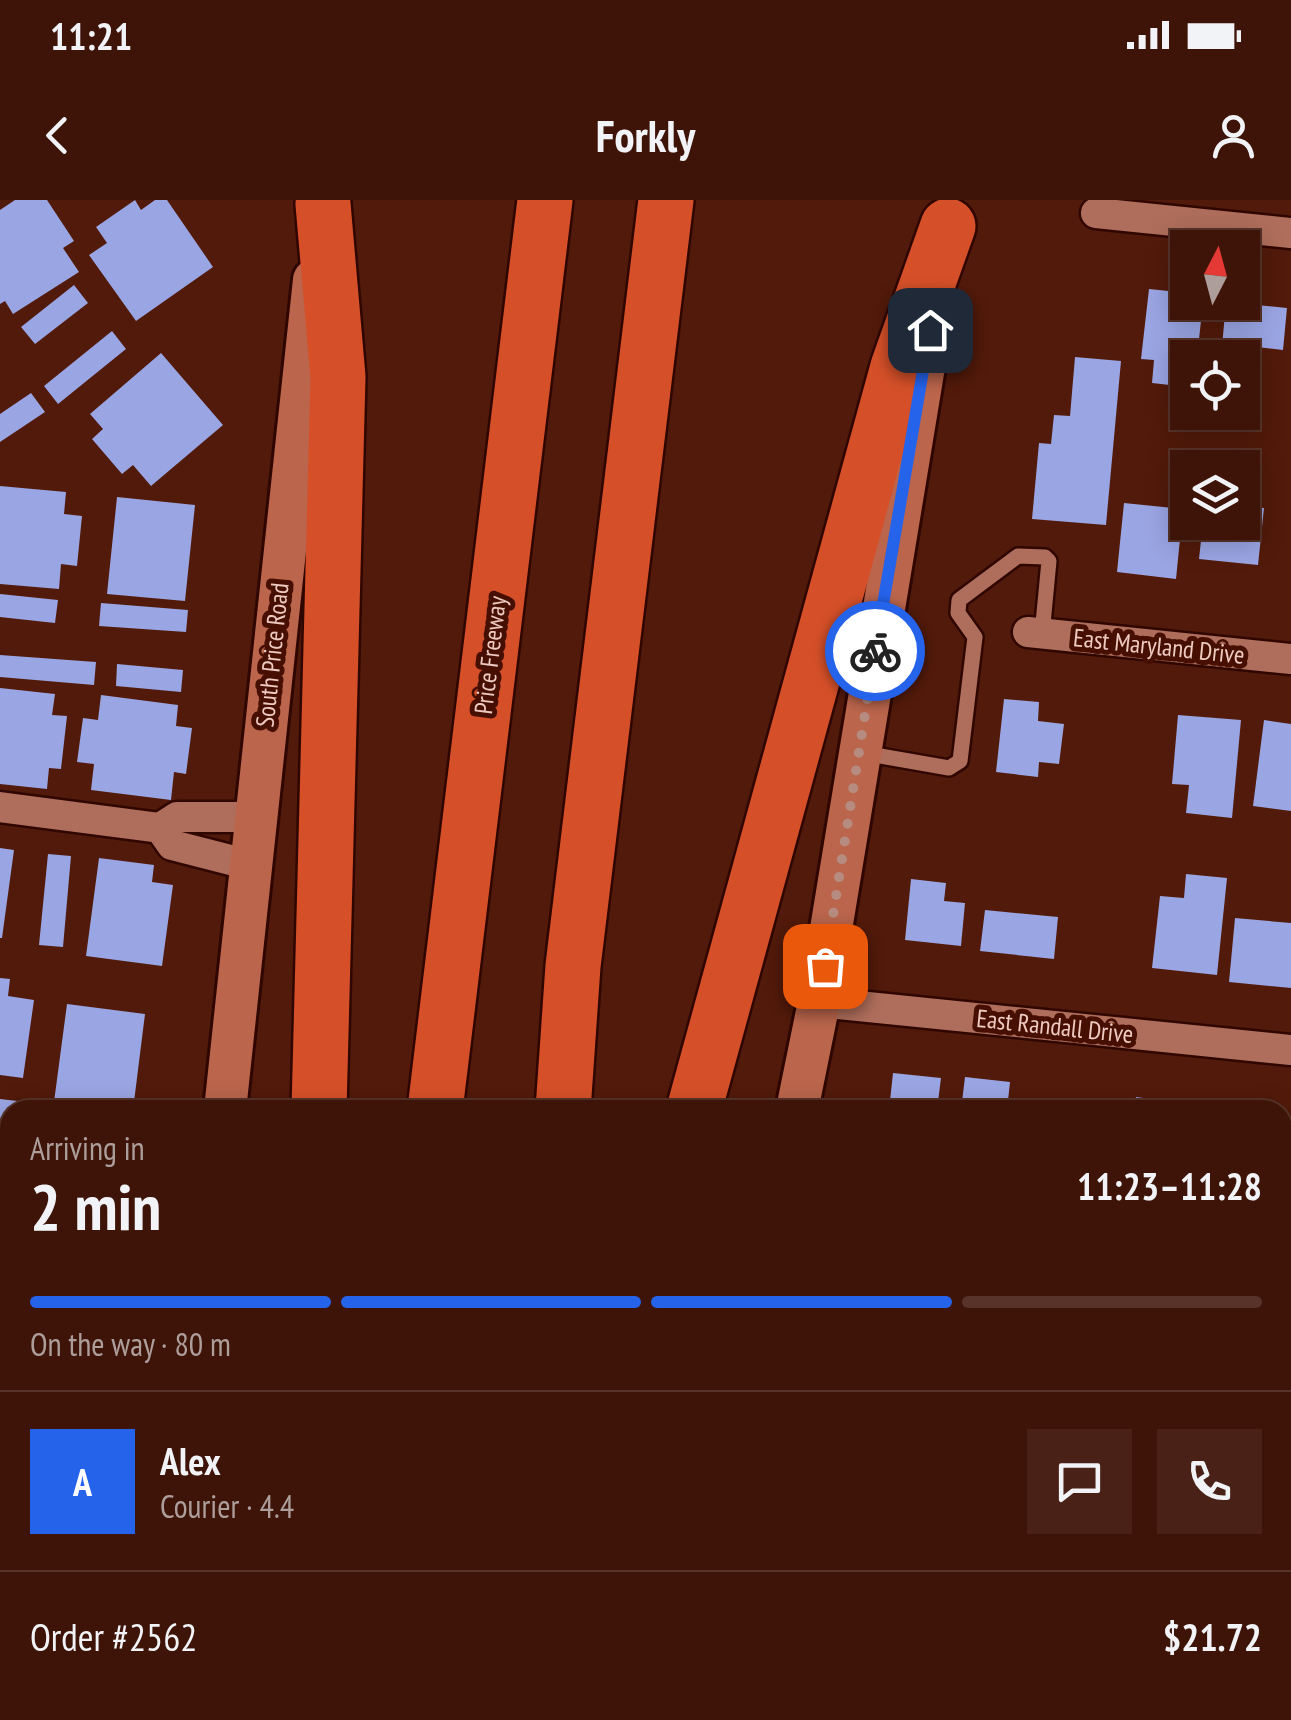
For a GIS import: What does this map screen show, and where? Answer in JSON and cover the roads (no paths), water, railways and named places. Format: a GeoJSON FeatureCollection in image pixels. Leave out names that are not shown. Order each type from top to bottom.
{"type":"FeatureCollection","features":[{"type":"Feature","properties":{"kind":"highway","name":"Price Freeway"},"geometry":{"type":"LineString","coordinates":[[436,1100],[545,200]]}},
{"type":"Feature","properties":{"kind":"highway"},"geometry":{"type":"LineString","coordinates":[[564,1100],[573,966],[666,200]]}},
{"type":"Feature","properties":{"kind":"highway"},"geometry":{"type":"LineString","coordinates":[[320,1100],[338,377],[323,202]]}},
{"type":"Feature","properties":{"kind":"highway"},"geometry":{"type":"LineString","coordinates":[[697,1100],[898,367],[951,213]]}},
{"type":"Feature","properties":{"kind":"main road","name":"South Price Road"},"geometry":{"type":"LineString","coordinates":[[227,1100],[323,202]]}},
{"type":"Feature","properties":{"kind":"main road"},"geometry":{"type":"LineString","coordinates":[[800,1100],[951,213]]}},
{"type":"Feature","properties":{"kind":"street"},"geometry":{"type":"LineString","coordinates":[[1096,213],[1291,233]]}},
{"type":"Feature","properties":{"kind":"street","name":"East Maryland Drive"},"geometry":{"type":"LineString","coordinates":[[1035,633],[1291,659]]}},
{"type":"Feature","properties":{"kind":"street"},"geometry":{"type":"LineString","coordinates":[[0,807],[160,828],[177,817],[255,818]]}},
{"type":"Feature","properties":{"kind":"street"},"geometry":{"type":"LineString","coordinates":[[160,828],[172,845],[250,865]]}},
{"type":"Feature","properties":{"kind":"street","name":"East Randall Drive"},"geometry":{"type":"LineString","coordinates":[[819,1002],[1291,1050]]}},
{"type":"Feature","properties":{"kind":"lane"},"geometry":{"type":"LineString","coordinates":[[859,752],[949,768],[960,761],[975,637],[957,606],[959,600],[1018,556],[1045,557],[1049,561],[1035,633]]}}]}
